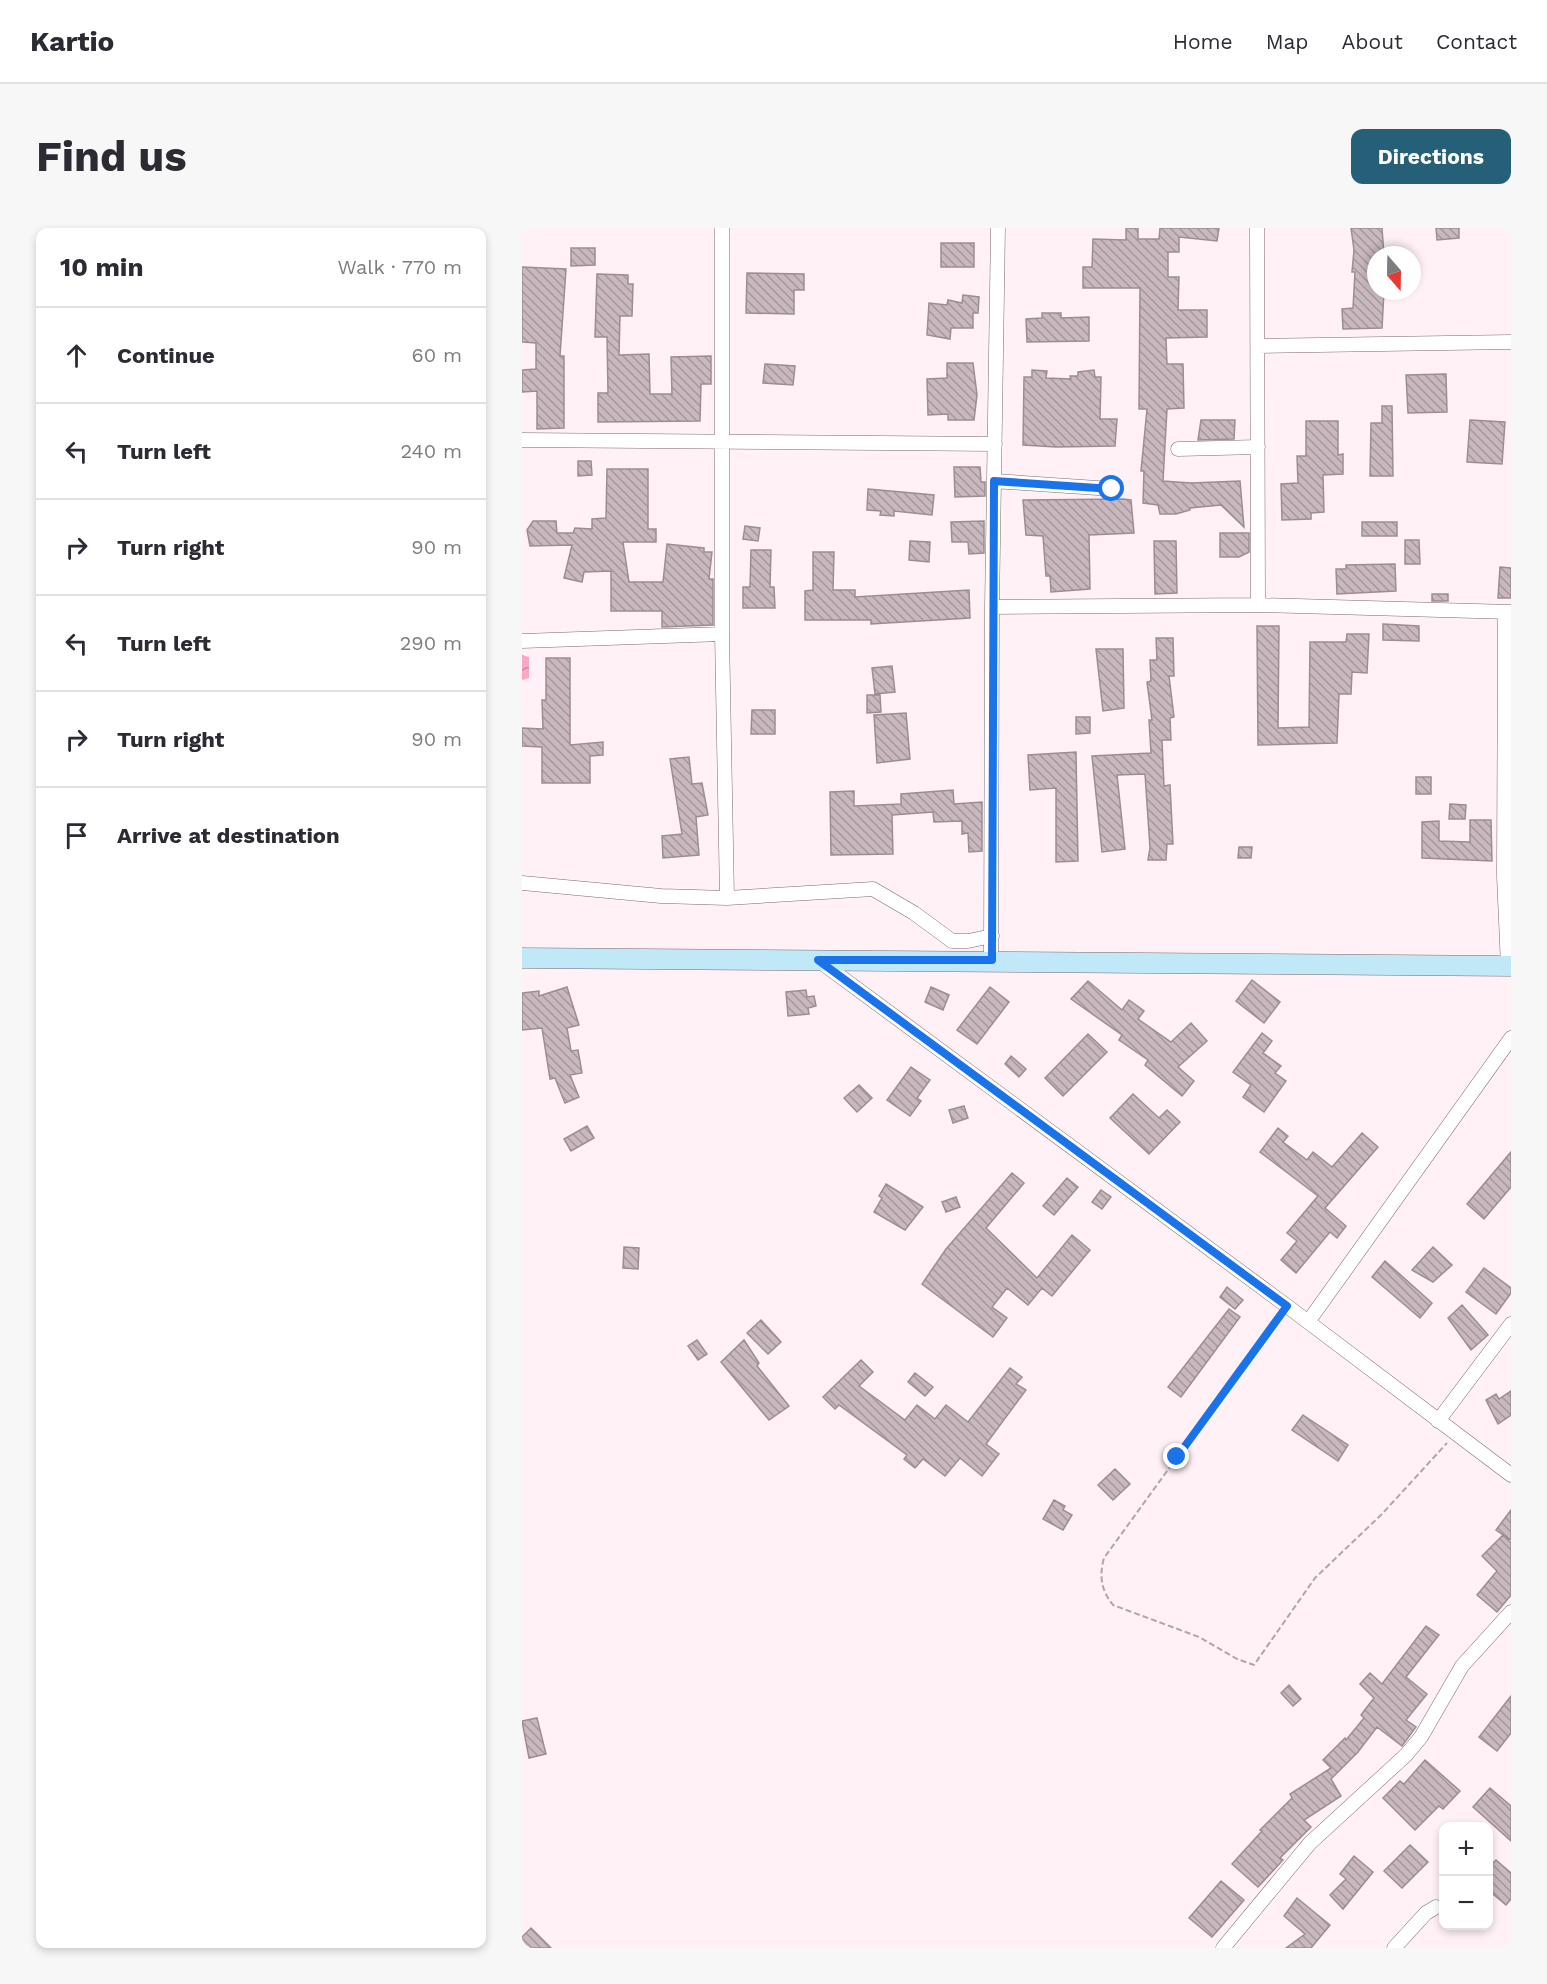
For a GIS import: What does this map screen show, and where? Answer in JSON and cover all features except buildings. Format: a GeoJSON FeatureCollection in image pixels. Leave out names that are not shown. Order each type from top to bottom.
{"type":"FeatureCollection","features":[{"type":"Feature","properties":{"kind":"main road"},"geometry":{"type":"LineString","coordinates":[[522,958],[992,960],[1510,966]]}},
{"type":"Feature","properties":{"kind":"street"},"geometry":{"type":"LineString","coordinates":[[722,228],[722,634],[727,898]]}},
{"type":"Feature","properties":{"kind":"street"},"geometry":{"type":"LineString","coordinates":[[992,960],[992,607],[998,228]]}},
{"type":"Feature","properties":{"kind":"street"},"geometry":{"type":"LineString","coordinates":[[1257,228],[1258,605]]}},
{"type":"Feature","properties":{"kind":"street"},"geometry":{"type":"LineString","coordinates":[[1258,346],[1511,342]]}},
{"type":"Feature","properties":{"kind":"street"},"geometry":{"type":"LineString","coordinates":[[522,440],[995,444]]}},
{"type":"Feature","properties":{"kind":"street"},"geometry":{"type":"LineString","coordinates":[[1178,449],[1258,447]]}},
{"type":"Feature","properties":{"kind":"street"},"geometry":{"type":"LineString","coordinates":[[994,481],[1112,489]]}},
{"type":"Feature","properties":{"kind":"street"},"geometry":{"type":"LineString","coordinates":[[992,607],[1258,605],[1508,612],[1504,876],[1510,966]]}},
{"type":"Feature","properties":{"kind":"street"},"geometry":{"type":"LineString","coordinates":[[522,641],[722,634]]}},
{"type":"Feature","properties":{"kind":"street"},"geometry":{"type":"LineString","coordinates":[[522,883],[662,896],[727,898],[873,890],[914,913],[952,941],[968,941],[992,936]]}},
{"type":"Feature","properties":{"kind":"street"},"geometry":{"type":"LineString","coordinates":[[818,960],[1287,1306],[1511,1475]]}},
{"type":"Feature","properties":{"kind":"street"},"geometry":{"type":"LineString","coordinates":[[1308,1322],[1511,1038]]}},
{"type":"Feature","properties":{"kind":"street"},"geometry":{"type":"LineString","coordinates":[[1438,1421],[1511,1324]]}},
{"type":"Feature","properties":{"kind":"street"},"geometry":{"type":"LineString","coordinates":[[1223,1948],[1310,1843],[1406,1755],[1421,1737],[1462,1666],[1511,1612]]}},
{"type":"Feature","properties":{"kind":"street"},"geometry":{"type":"LineString","coordinates":[[1394,1948],[1426,1913],[1436,1907]]}},
{"type":"Feature","properties":{"kind":"path"},"geometry":{"type":"LineString","coordinates":[[1287,1306],[1104,1558],[1100,1571],[1101,1583],[1105,1596],[1113,1605],[1199,1637],[1243,1662],[1254,1665],[1315,1578],[1382,1514],[1455,1434]]}},
{"type":"Feature","properties":{"kind":"water"},"geometry":{"type":"Polygon","coordinates":[[[522,655],[529,657],[529,678],[522,680],[522,655]]]}},
{"type":"Feature","properties":{"kind":"route"},"geometry":{"type":"LineString","coordinates":[[1112,489],[994,481],[992,960],[818,960],[1287,1306],[1177,1457]]}}]}
